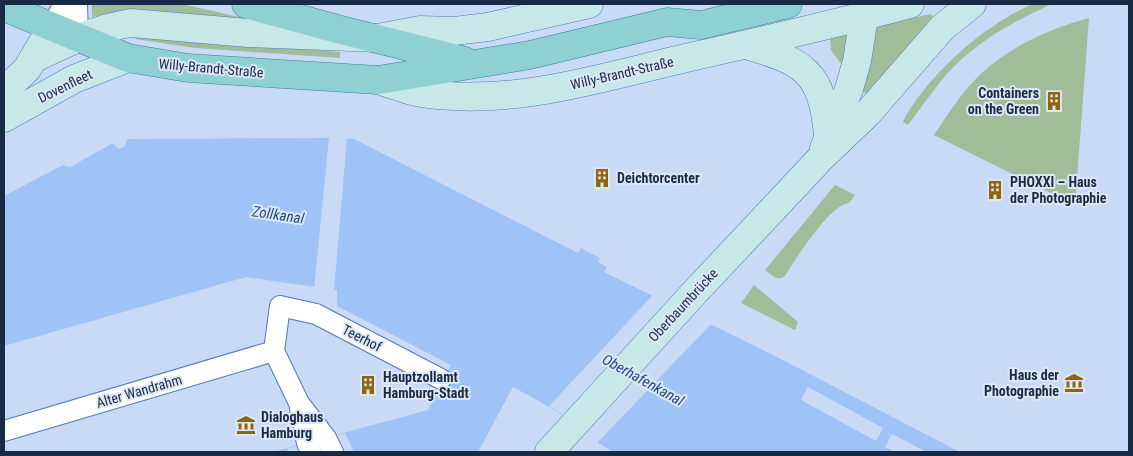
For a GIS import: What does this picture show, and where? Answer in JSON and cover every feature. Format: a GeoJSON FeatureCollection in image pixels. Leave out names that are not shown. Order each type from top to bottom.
{"type":"FeatureCollection","features":[{"type":"Feature","properties":{"kind":"main road","name":"Willy-Brandt-Straße"},"geometry":{"type":"LineString","coordinates":[[250,4],[341,30],[474,63]]}},
{"type":"Feature","properties":{"kind":"main road","name":"Willy-Brandt-Straße"},"geometry":{"type":"LineString","coordinates":[[78,38],[112,26],[131,23],[248,33],[378,38],[420,30],[454,31],[488,28],[589,4]]}},
{"type":"Feature","properties":{"kind":"main road","name":"Willy-Brandt-Straße"},"geometry":{"type":"LineString","coordinates":[[667,22],[690,4]]}},
{"type":"Feature","properties":{"kind":"main road","name":"Willy-Brandt-Straße"},"geometry":{"type":"LineString","coordinates":[[4,7],[58,15],[78,38],[128,58],[188,68],[378,80],[530,55],[667,22],[701,25],[788,4]]}},
{"type":"Feature","properties":{"kind":"main road","name":"Willy-Brandt-Straße"},"geometry":{"type":"LineString","coordinates":[[378,80],[419,93],[484,98],[511,96],[548,90],[746,45],[865,10],[910,4]]}},
{"type":"Feature","properties":{"kind":"main road","name":"Oberbaumbrücke"},"geometry":{"type":"LineString","coordinates":[[549,452],[824,147],[868,113],[943,28],[972,4]]}},
{"type":"Feature","properties":{"kind":"main road","name":"Oberbaumbrücke"},"geometry":{"type":"LineString","coordinates":[[824,147],[849,89],[857,61],[865,10]]}},
{"type":"Feature","properties":{"kind":"main road"},"geometry":{"type":"LineString","coordinates":[[4,91],[27,69],[35,58],[58,15]]}},
{"type":"Feature","properties":{"kind":"main road"},"geometry":{"type":"LineString","coordinates":[[35,58],[78,38]]}},
{"type":"Feature","properties":{"kind":"main road"},"geometry":{"type":"LineString","coordinates":[[746,45],[788,59],[815,81],[826,114],[824,147]]}},
{"type":"Feature","properties":{"kind":"main road","name":"Dovenfleet"},"geometry":{"type":"LineString","coordinates":[[4,118],[74,79],[128,58]]}},
{"type":"Feature","properties":{"kind":"street"},"geometry":{"type":"LineString","coordinates":[[77,4],[78,38]]}},
{"type":"Feature","properties":{"kind":"street","name":"Teerhof"},"geometry":{"type":"LineString","coordinates":[[274,351],[280,306],[316,314],[441,379]]}},
{"type":"Feature","properties":{"kind":"street"},"geometry":{"type":"LineString","coordinates":[[274,351],[299,403],[330,445]]}},
{"type":"Feature","properties":{"kind":"street","name":"Alter Wandrahm"},"geometry":{"type":"LineString","coordinates":[[4,431],[274,351]]}},
{"type":"Feature","properties":{"kind":"street"},"geometry":{"type":"LineString","coordinates":[[299,403],[309,448]]}},
{"type":"Feature","properties":{"kind":"green space"},"geometry":{"type":"Polygon","coordinates":[[[92,4],[182,4],[243,18],[244,21],[123,11],[92,17],[92,4]]]}},
{"type":"Feature","properties":{"kind":"green space"},"geometry":{"type":"Polygon","coordinates":[[[1032,4],[1052,4],[994,34],[968,53],[945,76],[908,125],[903,122],[907,113],[929,84],[969,44],[999,22],[1032,4]]]}},
{"type":"Feature","properties":{"kind":"green space"},"geometry":{"type":"Polygon","coordinates":[[[930,14],[933,16],[867,96],[861,88],[873,28],[930,14]]]}},
{"type":"Feature","properties":{"kind":"green space"},"geometry":{"type":"Polygon","coordinates":[[[1089,18],[1075,205],[934,135],[963,93],[995,62],[1034,38],[1089,18]]]}},
{"type":"Feature","properties":{"kind":"green space"},"geometry":{"type":"Polygon","coordinates":[[[849,32],[845,69],[831,50],[830,37],[849,32]]]}},
{"type":"Feature","properties":{"kind":"green space"},"geometry":{"type":"Polygon","coordinates":[[[136,34],[340,52],[340,58],[195,48],[135,39],[136,34]]]}},
{"type":"Feature","properties":{"kind":"green space"},"geometry":{"type":"Polygon","coordinates":[[[835,185],[855,195],[849,203],[841,206],[823,222],[785,276],[777,278],[772,276],[765,270],[835,185]]]}},
{"type":"Feature","properties":{"kind":"green space"},"geometry":{"type":"Polygon","coordinates":[[[754,285],[798,322],[795,330],[741,303],[754,285]]]}},
{"type":"Feature","properties":{"kind":"water"},"geometry":{"type":"Polygon","coordinates":[[[128,139],[354,139],[578,253],[581,248],[600,258],[598,262],[607,267],[604,272],[777,357],[960,452],[614,452],[559,413],[513,387],[478,452],[273,452],[428,410],[451,365],[337,306],[337,290],[246,277],[4,346],[4,196],[63,165],[70,167],[113,143],[118,149],[124,147],[128,139]]]}},
{"type":"Feature","properties":{"kind":"pier"},"geometry":{"type":"Polygon","coordinates":[[[329,138],[347,138],[334,290],[336,291],[335,307],[335,293],[314,290],[329,138]]]}},
{"type":"Feature","properties":{"kind":"pier"},"geometry":{"type":"Polygon","coordinates":[[[654,294],[712,323],[597,443],[574,423],[549,406],[654,294]]]}},
{"type":"Feature","properties":{"kind":"pier"},"geometry":{"type":"Polygon","coordinates":[[[808,387],[883,428],[876,441],[801,400],[808,387]]]}},
{"type":"Feature","properties":{"kind":"pier"},"geometry":{"type":"Polygon","coordinates":[[[345,433],[354,452],[288,452],[287,449],[345,433]]]}},
{"type":"Feature","properties":{"kind":"pier"},"geometry":{"type":"Polygon","coordinates":[[[892,434],[927,452],[895,452],[885,447],[892,434]]]}},
{"type":"Feature","properties":{"kind":"place","name":"Containers on the Green"},"geometry":{"type":"Point","coordinates":[1054,101]}},
{"type":"Feature","properties":{"kind":"place","name":"Deichtorcenter"},"geometry":{"type":"Point","coordinates":[602,178]}},
{"type":"Feature","properties":{"kind":"place","name":"PHOXXI – Haus der Photographie"},"geometry":{"type":"Point","coordinates":[995,190]}},
{"type":"Feature","properties":{"kind":"place","name":"Haus der Photographie"},"geometry":{"type":"Point","coordinates":[1074,383]}},
{"type":"Feature","properties":{"kind":"place","name":"Hauptzollamt Hamburg-Stadt"},"geometry":{"type":"Point","coordinates":[368,385]}},
{"type":"Feature","properties":{"kind":"place","name":"Dialoghaus Hamburg"},"geometry":{"type":"Point","coordinates":[246,425]}},
{"type":"Feature","properties":{"kind":"water label","name":"Zollkanal"},"geometry":{"type":"Point","coordinates":[278,215]}},
{"type":"Feature","properties":{"kind":"water label","name":"Oberhafenkanal"},"geometry":{"type":"Point","coordinates":[643,380]}}]}
